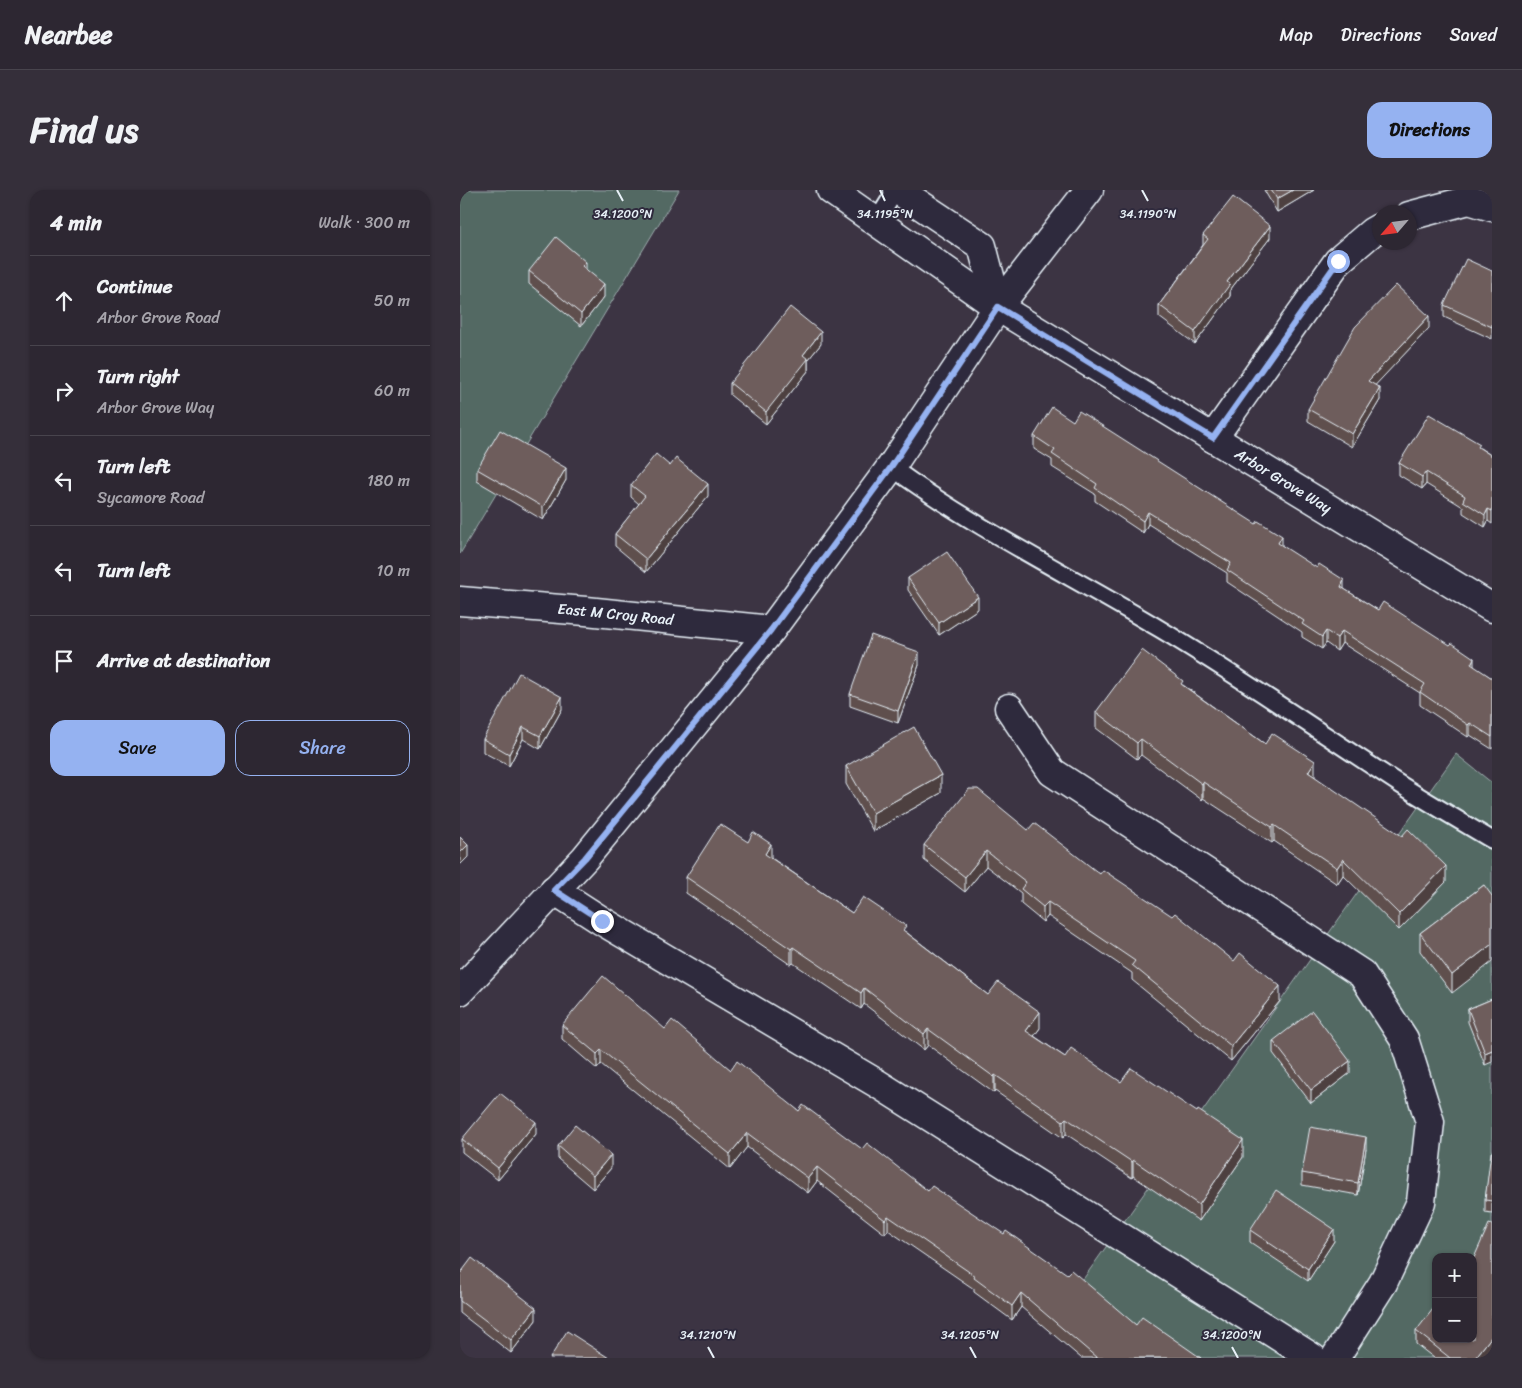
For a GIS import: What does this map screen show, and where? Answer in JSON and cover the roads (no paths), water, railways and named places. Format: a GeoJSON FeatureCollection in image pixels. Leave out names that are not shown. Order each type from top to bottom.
{"type":"FeatureCollection","features":[{"type":"Feature","properties":{"kind":"street","name":"Arbor Grove Way"},"geometry":{"type":"LineString","coordinates":[[831,190],[998,307],[1492,608]]}},
{"type":"Feature","properties":{"kind":"street"},"geometry":{"type":"LineString","coordinates":[[897,190],[982,246],[998,307]]}},
{"type":"Feature","properties":{"kind":"street"},"geometry":{"type":"LineString","coordinates":[[460,991],[585,858],[771,630],[891,467],[998,307],[1089,190]]}},
{"type":"Feature","properties":{"kind":"street"},"geometry":{"type":"LineString","coordinates":[[1417,214],[1469,200],[1492,207]]}},
{"type":"Feature","properties":{"kind":"street"},"geometry":{"type":"LineString","coordinates":[[1213,438],[1338,261],[1372,232]]}},
{"type":"Feature","properties":{"kind":"street","name":"East M Croy Road"},"geometry":{"type":"LineString","coordinates":[[460,601],[596,612],[771,630]]}},
{"type":"Feature","properties":{"kind":"street"},"geometry":{"type":"LineString","coordinates":[[1009,708],[1052,772],[1362,974],[1404,1039],[1430,1122],[1422,1202],[1383,1283],[1335,1358]]}},
{"type":"Feature","properties":{"kind":"street"},"geometry":{"type":"LineString","coordinates":[[554,890],[610,926],[878,1084],[1313,1358]]}},
{"type":"Feature","properties":{"kind":"lane"},"geometry":{"type":"LineString","coordinates":[[876,222],[897,190]]}},
{"type":"Feature","properties":{"kind":"lane"},"geometry":{"type":"LineString","coordinates":[[891,467],[926,492],[999,537],[1159,628],[1244,681],[1402,786],[1492,840]]}}]}
